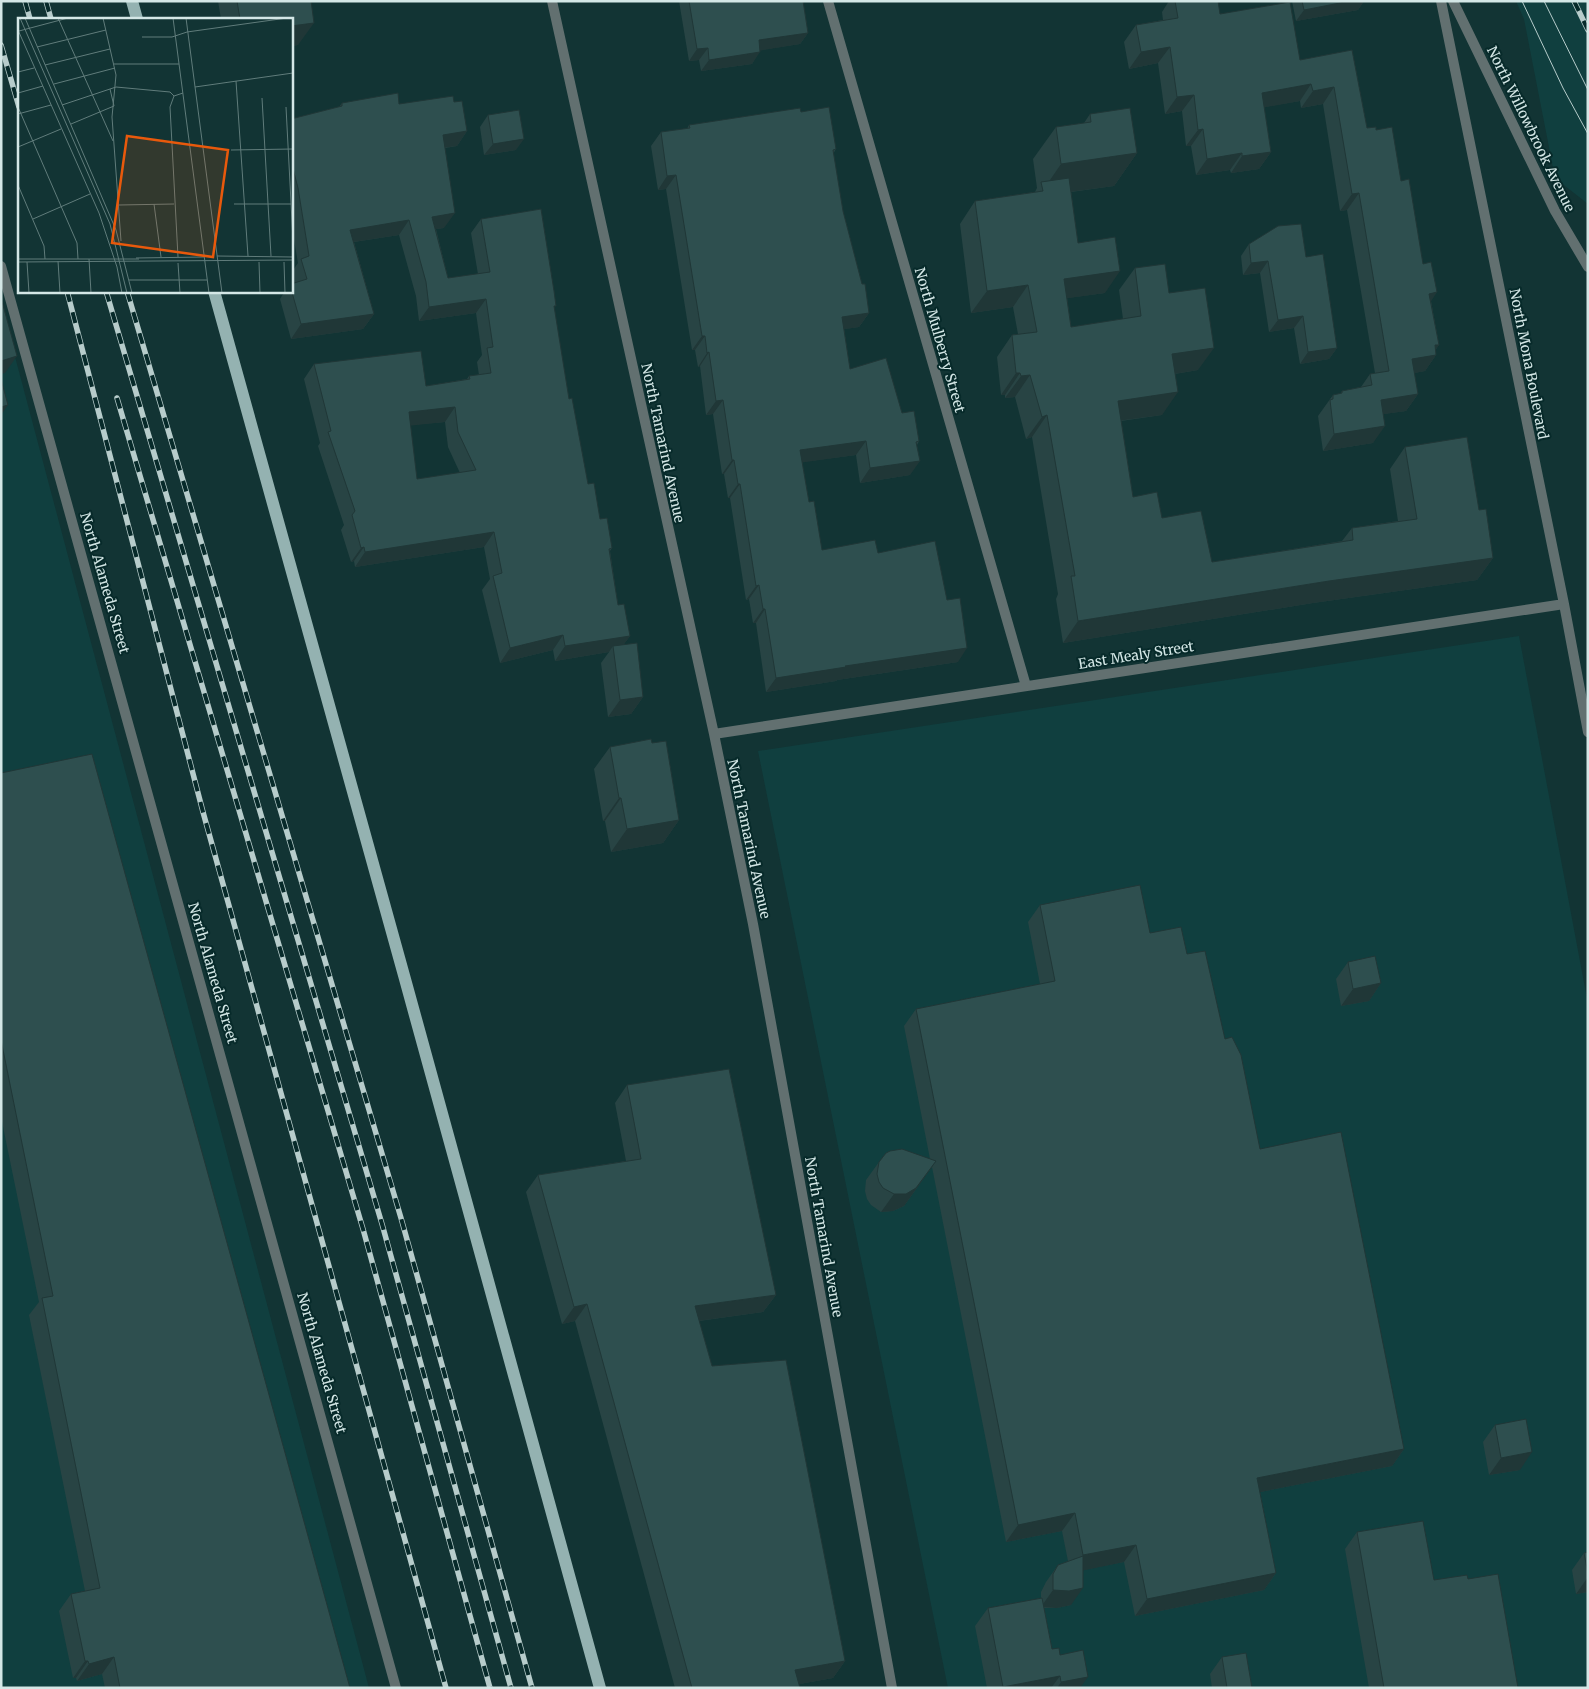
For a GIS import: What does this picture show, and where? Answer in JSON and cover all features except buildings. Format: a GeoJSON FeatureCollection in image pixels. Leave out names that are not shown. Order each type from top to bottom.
{"type":"FeatureCollection","features":[{"type":"Feature","properties":{"kind":"main road"},"geometry":{"type":"LineString","coordinates":[[132,1],[137,18]]}},
{"type":"Feature","properties":{"kind":"main road"},"geometry":{"type":"LineString","coordinates":[[214,292],[600,1688]]}},
{"type":"Feature","properties":{"kind":"street","name":"North Tamarind Avenue"},"geometry":{"type":"LineString","coordinates":[[552,1],[714,734],[753,924],[892,1688]]}},
{"type":"Feature","properties":{"kind":"street","name":"North Mulberry Street"},"geometry":{"type":"LineString","coordinates":[[828,1],[1026,686]]}},
{"type":"Feature","properties":{"kind":"street","name":"North Mona Boulevard"},"geometry":{"type":"LineString","coordinates":[[1441,1],[1564,604],[1588,732]]}},
{"type":"Feature","properties":{"kind":"street","name":"North Willowbrook Avenue"},"geometry":{"type":"LineString","coordinates":[[1453,1],[1555,210],[1588,267]]}},
{"type":"Feature","properties":{"kind":"street","name":"North Alameda Street"},"geometry":{"type":"LineString","coordinates":[[1,266],[396,1688]]}},
{"type":"Feature","properties":{"kind":"street","name":"East Mealy Street"},"geometry":{"type":"LineString","coordinates":[[714,734],[1564,604]]}},
{"type":"Feature","properties":{"kind":"shaded area"},"geometry":{"type":"Polygon","coordinates":[[[1516,1],[1588,1],[1588,204],[1555,178],[1524,19],[1516,1]]]}},
{"type":"Feature","properties":{"kind":"shaded area"},"geometry":{"type":"Polygon","coordinates":[[[1,304],[369,1688],[1,1688],[1,304]]]}},
{"type":"Feature","properties":{"kind":"shaded area"},"geometry":{"type":"Polygon","coordinates":[[[1519,636],[1588,1004],[1588,1688],[948,1688],[758,751],[1519,636]]]}},
{"type":"Feature","properties":{"kind":"tram line"},"geometry":{"type":"LineString","coordinates":[[1522,1],[1563,88],[1588,134]]}},
{"type":"Feature","properties":{"kind":"tram line"},"geometry":{"type":"LineString","coordinates":[[1544,1],[1588,90]]}},
{"type":"Feature","properties":{"kind":"railway"},"geometry":{"type":"LineString","coordinates":[[25,1],[30,18]]}},
{"type":"Feature","properties":{"kind":"railway"},"geometry":{"type":"LineString","coordinates":[[46,1],[51,18]]}},
{"type":"Feature","properties":{"kind":"railway"},"geometry":{"type":"LineString","coordinates":[[1574,1],[1588,30]]}},
{"type":"Feature","properties":{"kind":"railway"},"geometry":{"type":"LineString","coordinates":[[1,45],[18,104]]}},
{"type":"Feature","properties":{"kind":"railway"},"geometry":{"type":"LineString","coordinates":[[67,292],[203,812],[446,1688]]}},
{"type":"Feature","properties":{"kind":"railway"},"geometry":{"type":"LineString","coordinates":[[106,292],[382,1224],[511,1688]]}},
{"type":"Feature","properties":{"kind":"railway"},"geometry":{"type":"LineString","coordinates":[[127,292],[401,1218],[532,1688]]}},
{"type":"Feature","properties":{"kind":"railway"},"geometry":{"type":"LineString","coordinates":[[117,398],[363,1229],[490,1688]]}}]}
